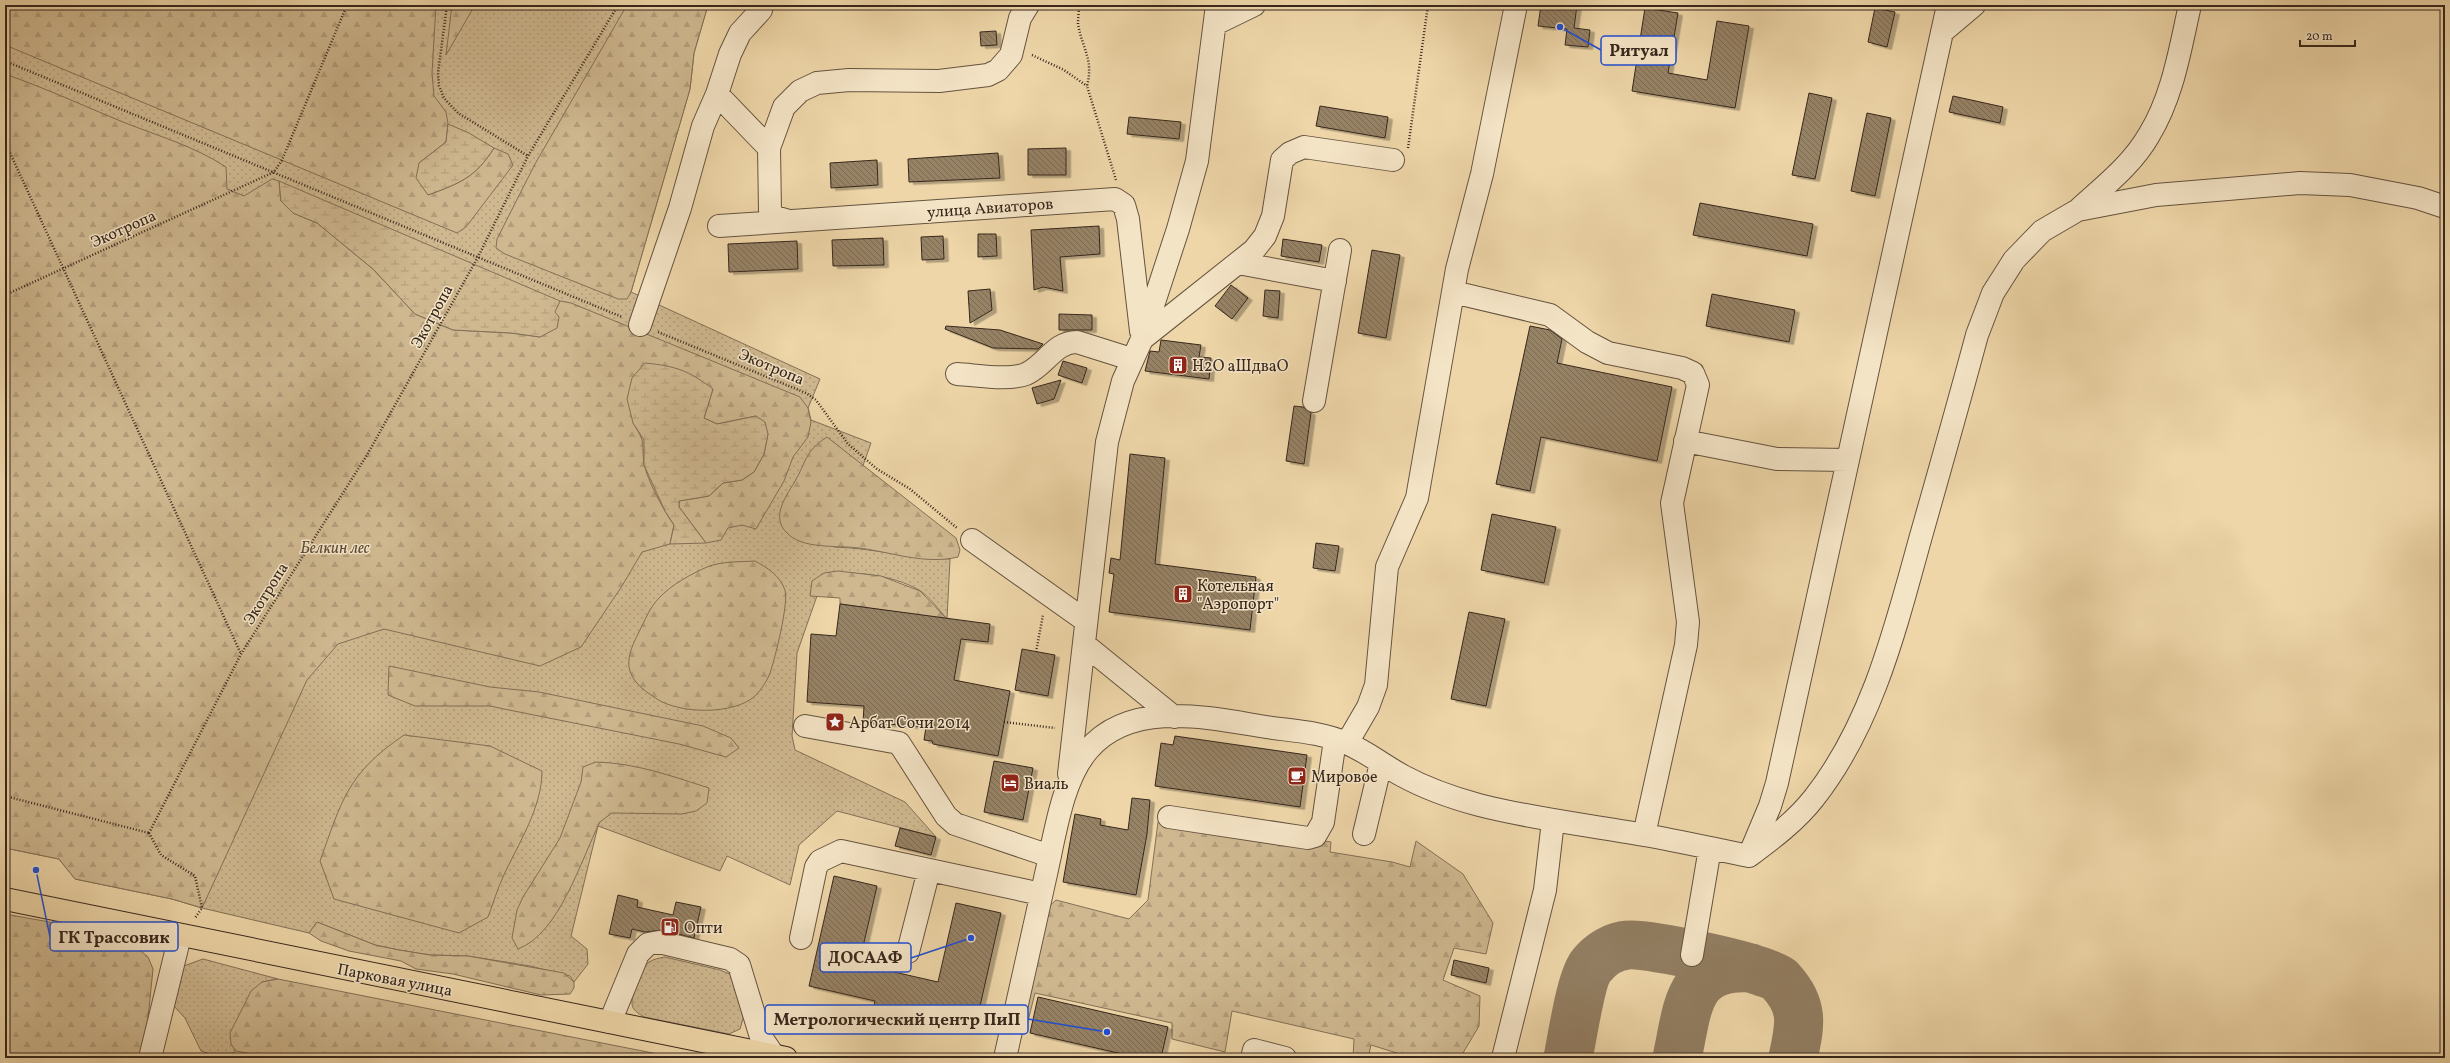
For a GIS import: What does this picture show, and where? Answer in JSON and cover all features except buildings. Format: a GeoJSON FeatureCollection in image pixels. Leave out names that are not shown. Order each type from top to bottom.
{"type":"FeatureCollection","features":[{"type":"Feature","properties":{"kind":"main road","name":"Парковая улица"},"geometry":{"type":"LineString","coordinates":[[5,899],[180,936],[780,1057]]}},
{"type":"Feature","properties":{"kind":"street"},"geometry":{"type":"LineString","coordinates":[[640,324],[680,208],[704,126],[717,94],[730,54],[740,33],[761,10],[762,5]]}},
{"type":"Feature","properties":{"kind":"street"},"geometry":{"type":"LineString","coordinates":[[786,220],[775,217],[770,211],[769,148],[784,107],[800,91],[817,83],[849,80],[939,81],[988,75],[1006,63],[1012,51],[1020,18],[1028,5]]}},
{"type":"Feature","properties":{"kind":"street"},"geometry":{"type":"LineString","coordinates":[[1005,1058],[1041,894],[1067,788],[1107,442],[1113,414],[1132,359],[1142,338],[1178,229],[1197,161],[1216,15],[1254,5]]}},
{"type":"Feature","properties":{"kind":"street"},"geometry":{"type":"LineString","coordinates":[[1169,817],[1308,838],[1315,836],[1320,830],[1341,741],[1368,707],[1376,685],[1387,567],[1417,498],[1453,292],[1482,174],[1516,5]]}},
{"type":"Feature","properties":{"kind":"street"},"geometry":{"type":"LineString","coordinates":[[1749,856],[1770,806],[1777,783],[1948,5]]}},
{"type":"Feature","properties":{"kind":"street"},"geometry":{"type":"LineString","coordinates":[[1942,32],[1974,5]]}},
{"type":"Feature","properties":{"kind":"street"},"geometry":{"type":"LineString","coordinates":[[1067,788],[1080,760],[1101,738],[1118,728],[1142,719],[1174,716],[1199,717],[1321,735],[1341,741],[1433,790],[1479,805],[1553,821],[1644,835],[1749,856],[1778,835],[1814,798],[1845,752],[1874,692],[1900,612],[1977,335],[1994,293],[2014,260],[2042,231],[2078,210],[2126,165],[2149,136],[2162,112],[2176,66],[2190,5]]}},
{"type":"Feature","properties":{"kind":"street"},"geometry":{"type":"LineString","coordinates":[[717,94],[769,148]]}},
{"type":"Feature","properties":{"kind":"street"},"geometry":{"type":"LineString","coordinates":[[1142,338],[1254,250],[1265,236],[1273,216],[1282,160],[1290,153],[1304,147],[1393,160]]}},
{"type":"Feature","properties":{"kind":"street"},"geometry":{"type":"LineString","coordinates":[[2078,210],[2156,195],[2300,183],[2350,186],[2418,198],[2445,208]]}},
{"type":"Feature","properties":{"kind":"street","name":"улица Авиаторов"},"geometry":{"type":"LineString","coordinates":[[719,226],[786,220],[1115,199],[1124,205]]}},
{"type":"Feature","properties":{"kind":"street"},"geometry":{"type":"LineString","coordinates":[[1124,205],[1128,219],[1142,338]]}},
{"type":"Feature","properties":{"kind":"street"},"geometry":{"type":"LineString","coordinates":[[1314,401],[1340,250]]}},
{"type":"Feature","properties":{"kind":"street"},"geometry":{"type":"LineString","coordinates":[[1238,263],[1334,280]]}},
{"type":"Feature","properties":{"kind":"street"},"geometry":{"type":"LineString","coordinates":[[1453,292],[1550,315],[1587,342],[1608,353],[1682,368],[1693,373],[1698,385],[1672,503],[1688,622],[1686,646],[1644,835]]}},
{"type":"Feature","properties":{"kind":"street"},"geometry":{"type":"LineString","coordinates":[[957,374],[1014,377],[1025,375],[1035,369],[1060,345],[1068,342],[1077,342],[1132,359]]}},
{"type":"Feature","properties":{"kind":"street"},"geometry":{"type":"LineString","coordinates":[[1685,440],[1777,459],[1848,460]]}},
{"type":"Feature","properties":{"kind":"street"},"geometry":{"type":"LineString","coordinates":[[972,540],[1086,621]]}},
{"type":"Feature","properties":{"kind":"street"},"geometry":{"type":"LineString","coordinates":[[1084,644],[1174,716]]}},
{"type":"Feature","properties":{"kind":"street"},"geometry":{"type":"LineString","coordinates":[[805,726],[899,743],[946,816],[955,824],[1050,856]]}},
{"type":"Feature","properties":{"kind":"street"},"geometry":{"type":"LineString","coordinates":[[1364,834],[1381,763]]}},
{"type":"Feature","properties":{"kind":"street"},"geometry":{"type":"LineString","coordinates":[[1503,1058],[1545,890],[1553,821]]}},
{"type":"Feature","properties":{"kind":"street"},"geometry":{"type":"LineString","coordinates":[[1692,955],[1710,848]]}},
{"type":"Feature","properties":{"kind":"street"},"geometry":{"type":"LineString","coordinates":[[801,938],[816,867],[820,861],[841,851],[1041,894]]}},
{"type":"Feature","properties":{"kind":"street"},"geometry":{"type":"LineString","coordinates":[[908,952],[929,870]]}},
{"type":"Feature","properties":{"kind":"street"},"geometry":{"type":"LineString","coordinates":[[150,1058],[180,936]]}},
{"type":"Feature","properties":{"kind":"street"},"geometry":{"type":"LineString","coordinates":[[610,1022],[638,954],[648,944],[659,942],[730,958],[739,965],[761,1037],[780,1057]]}},
{"type":"Feature","properties":{"kind":"street"},"geometry":{"type":"LineString","coordinates":[[1252,1058],[1254,1050],[1285,1058]]}},
{"type":"Feature","properties":{"kind":"path"},"geometry":{"type":"LineString","coordinates":[[274,172],[282,160],[347,5]]}},
{"type":"Feature","properties":{"kind":"path"},"geometry":{"type":"LineString","coordinates":[[447,5],[438,72],[439,86],[444,98],[458,113],[528,156]]}},
{"type":"Feature","properties":{"kind":"path"},"geometry":{"type":"LineString","coordinates":[[478,257],[528,156],[618,5]]}},
{"type":"Feature","properties":{"kind":"path"},"geometry":{"type":"LineString","coordinates":[[1079,5],[1078,25],[1088,55],[1090,74],[1087,86],[1124,205]]}},
{"type":"Feature","properties":{"kind":"path"},"geometry":{"type":"LineString","coordinates":[[1393,160],[1403,158],[1408,152],[1428,5]]}},
{"type":"Feature","properties":{"kind":"path"},"geometry":{"type":"LineString","coordinates":[[1012,51],[1044,59],[1087,86]]}},
{"type":"Feature","properties":{"kind":"path","name":"Экотропа"},"geometry":{"type":"LineString","coordinates":[[5,61],[806,393],[816,400],[848,444],[877,469],[910,488],[972,540]]}},
{"type":"Feature","properties":{"kind":"path"},"geometry":{"type":"LineString","coordinates":[[5,142],[241,654]]}},
{"type":"Feature","properties":{"kind":"path","name":"Экотропа"},"geometry":{"type":"LineString","coordinates":[[5,295],[274,172]]}},
{"type":"Feature","properties":{"kind":"path","name":"Экотропа"},"geometry":{"type":"LineString","coordinates":[[149,833],[241,654],[367,455],[478,257]]}},
{"type":"Feature","properties":{"kind":"path"},"geometry":{"type":"LineString","coordinates":[[1036,652],[1048,593]]}},
{"type":"Feature","properties":{"kind":"path"},"geometry":{"type":"LineString","coordinates":[[1004,722],[1074,730]]}},
{"type":"Feature","properties":{"kind":"path"},"geometry":{"type":"LineString","coordinates":[[5,796],[149,833],[161,855],[194,876],[202,908],[180,936]]}},
{"type":"Feature","properties":{"kind":"green space","name":"Белкин лес"},"geometry":{"type":"Polygon","coordinates":[[[5,5],[708,5],[694,53],[690,89],[631,292],[820,379],[808,408],[811,420],[871,443],[834,547],[863,549],[935,559],[950,559],[947,619],[934,603],[919,590],[897,580],[873,575],[825,573],[797,653],[792,736],[795,750],[905,802],[936,837],[837,811],[799,845],[790,885],[727,856],[720,871],[598,826],[571,936],[587,949],[588,964],[574,982],[570,976],[530,966],[468,956],[430,955],[375,945],[317,922],[309,933],[202,908],[172,899],[75,879],[59,859],[5,848],[5,5]]]}},
{"type":"Feature","properties":{"kind":"green space"},"geometry":{"type":"Polygon","coordinates":[[[5,5],[436,5],[432,73],[434,96],[446,112],[448,124],[446,142],[419,163],[428,195],[458,183],[466,178],[480,166],[494,148],[508,154],[513,165],[466,227],[457,233],[5,45],[5,5]]]}},
{"type":"Feature","properties":{"kind":"green space"},"geometry":{"type":"Polygon","coordinates":[[[452,5],[475,5],[446,55],[452,5]]]}},
{"type":"Feature","properties":{"kind":"green space"},"geometry":{"type":"Polygon","coordinates":[[[627,5],[708,5],[694,53],[690,89],[631,292],[627,299],[618,299],[505,254],[496,248],[497,239],[535,164],[627,5]]]}},
{"type":"Feature","properties":{"kind":"green space"},"geometry":{"type":"Polygon","coordinates":[[[5,74],[201,153],[226,167],[227,189],[244,196],[272,179],[279,181],[281,201],[293,213],[317,223],[373,269],[415,314],[453,330],[511,333],[540,337],[560,301],[571,303],[800,397],[808,408],[811,422],[808,437],[793,457],[784,481],[756,529],[742,525],[728,528],[721,540],[706,543],[679,507],[679,501],[709,496],[723,483],[742,480],[754,472],[764,454],[768,434],[756,416],[717,424],[704,418],[713,389],[633,423],[643,443],[644,463],[648,477],[661,504],[674,525],[670,544],[642,552],[622,586],[581,647],[540,666],[384,629],[338,644],[307,680],[202,908],[172,899],[75,879],[59,859],[5,848],[5,74]]]}},
{"type":"Feature","properties":{"kind":"green space"},"geometry":{"type":"Polygon","coordinates":[[[448,124],[469,133],[494,148],[480,166],[466,178],[458,183],[428,195],[416,178],[419,163],[446,142],[448,124]]]}},
{"type":"Feature","properties":{"kind":"green space"},"geometry":{"type":"Polygon","coordinates":[[[279,181],[560,301],[555,312],[559,317],[557,328],[540,337],[511,333],[453,330],[415,314],[373,269],[317,223],[293,213],[281,201],[279,181]]]}},
{"type":"Feature","properties":{"kind":"green space"},"geometry":{"type":"Polygon","coordinates":[[[645,363],[681,370],[696,377],[713,389],[704,418],[717,424],[756,416],[765,422],[768,434],[764,454],[754,472],[742,480],[723,483],[709,496],[679,501],[679,507],[706,543],[670,544],[674,525],[665,511],[644,465],[644,440],[633,423],[627,399],[632,378],[645,363]]]}},
{"type":"Feature","properties":{"kind":"green space"},"geometry":{"type":"Polygon","coordinates":[[[827,437],[956,538],[960,550],[958,557],[933,560],[859,548],[820,546],[801,542],[786,532],[780,520],[781,507],[784,500],[810,452],[827,437]]]}},
{"type":"Feature","properties":{"kind":"green space"},"geometry":{"type":"Polygon","coordinates":[[[755,561],[777,577],[783,585],[786,596],[781,631],[770,673],[766,682],[755,696],[734,707],[693,710],[667,704],[646,692],[638,685],[630,670],[630,653],[648,614],[659,598],[682,580],[707,567],[725,563],[755,561]]]}},
{"type":"Feature","properties":{"kind":"green space"},"geometry":{"type":"Polygon","coordinates":[[[838,571],[881,576],[920,591],[947,619],[840,604],[840,598],[810,596],[812,581],[824,573],[838,571]]]}},
{"type":"Feature","properties":{"kind":"green space"},"geometry":{"type":"Polygon","coordinates":[[[389,666],[490,687],[539,692],[703,726],[731,738],[739,748],[726,757],[679,744],[490,706],[415,706],[388,695],[389,666]]]}},
{"type":"Feature","properties":{"kind":"green space"},"geometry":{"type":"Polygon","coordinates":[[[404,735],[490,746],[542,771],[541,785],[534,812],[501,882],[488,917],[459,933],[334,899],[320,861],[341,805],[358,776],[385,749],[404,735]]]}},
{"type":"Feature","properties":{"kind":"green space"},"geometry":{"type":"Polygon","coordinates":[[[596,762],[639,768],[709,788],[707,803],[696,811],[682,814],[612,813],[600,822],[568,893],[557,912],[546,928],[533,940],[518,949],[512,938],[517,910],[523,897],[560,838],[581,782],[583,767],[596,762]]]}},
{"type":"Feature","properties":{"kind":"green space"},"geometry":{"type":"Polygon","coordinates":[[[1169,817],[1331,842],[1330,852],[1392,862],[1410,867],[1416,841],[1463,874],[1493,923],[1486,954],[1454,948],[1443,980],[1480,996],[1479,1026],[1460,1058],[1413,1058],[1371,1045],[1368,1058],[1353,1058],[1354,1039],[1232,1011],[1225,1052],[1172,1039],[1172,1023],[1035,993],[1026,1029],[1018,1030],[1044,911],[1056,900],[1129,919],[1148,900],[1158,822],[1169,817]]]}},
{"type":"Feature","properties":{"kind":"green space"},"geometry":{"type":"Polygon","coordinates":[[[5,914],[83,928],[130,942],[148,957],[153,969],[144,1058],[5,1058],[5,914]]]}},
{"type":"Feature","properties":{"kind":"green space"},"geometry":{"type":"Polygon","coordinates":[[[317,922],[375,945],[399,950],[430,955],[468,956],[564,973],[574,982],[574,988],[570,994],[541,995],[453,974],[416,969],[401,961],[349,951],[321,941],[309,933],[317,922]]]}},
{"type":"Feature","properties":{"kind":"green space"},"geometry":{"type":"Polygon","coordinates":[[[665,957],[720,970],[732,975],[744,1015],[740,1029],[729,1034],[644,1017],[636,1011],[632,1005],[632,999],[635,988],[644,969],[649,962],[665,957]]]}},
{"type":"Feature","properties":{"kind":"green space"},"geometry":{"type":"Polygon","coordinates":[[[203,959],[278,979],[262,982],[231,1044],[236,1051],[223,1058],[201,1051],[185,1018],[172,1004],[178,968],[203,959]]]}},
{"type":"Feature","properties":{"kind":"green space"},"geometry":{"type":"Polygon","coordinates":[[[278,979],[678,1058],[275,1058],[236,1051],[231,1044],[230,1033],[251,991],[262,982],[278,979]]]}},
{"type":"Feature","properties":{"kind":"taxiway"},"geometry":{"type":"LineString","coordinates":[[1568,1058],[1574,1023],[1584,982],[1588,972],[1599,957],[1613,949],[1628,945],[1640,945],[1707,957],[1754,969],[1780,980],[1794,999],[1797,1008],[1799,1026],[1793,1058]]}},
{"type":"Feature","properties":{"kind":"taxiway"},"geometry":{"type":"LineString","coordinates":[[1677,1058],[1688,1007],[1694,993],[1702,982],[1714,973],[1730,969],[1751,968]]}},
{"type":"Feature","properties":{"kind":"place","name":"Ритуал"},"geometry":{"type":"Point","coordinates":[1560,27]}},
{"type":"Feature","properties":{"kind":"place","name":"H2O аШдваО"},"geometry":{"type":"Point","coordinates":[1178,365]}},
{"type":"Feature","properties":{"kind":"place","name":"Котельная \"Аэропорт\""},"geometry":{"type":"Point","coordinates":[1183,594]}},
{"type":"Feature","properties":{"kind":"place","name":"Арбат Сочи 2014"},"geometry":{"type":"Point","coordinates":[835,722]}},
{"type":"Feature","properties":{"kind":"place","name":"Мировое"},"geometry":{"type":"Point","coordinates":[1297,776]}},
{"type":"Feature","properties":{"kind":"place","name":"Виаль"},"geometry":{"type":"Point","coordinates":[1010,783]}},
{"type":"Feature","properties":{"kind":"place","name":"ГК Трассовик"},"geometry":{"type":"Point","coordinates":[36,870]}},
{"type":"Feature","properties":{"kind":"place","name":"Опти"},"geometry":{"type":"Point","coordinates":[670,927]}},
{"type":"Feature","properties":{"kind":"place","name":"ДОСААФ"},"geometry":{"type":"Point","coordinates":[971,938]}},
{"type":"Feature","properties":{"kind":"place","name":"Метрологический центр ПиП"},"geometry":{"type":"Point","coordinates":[1107,1032]}}]}
